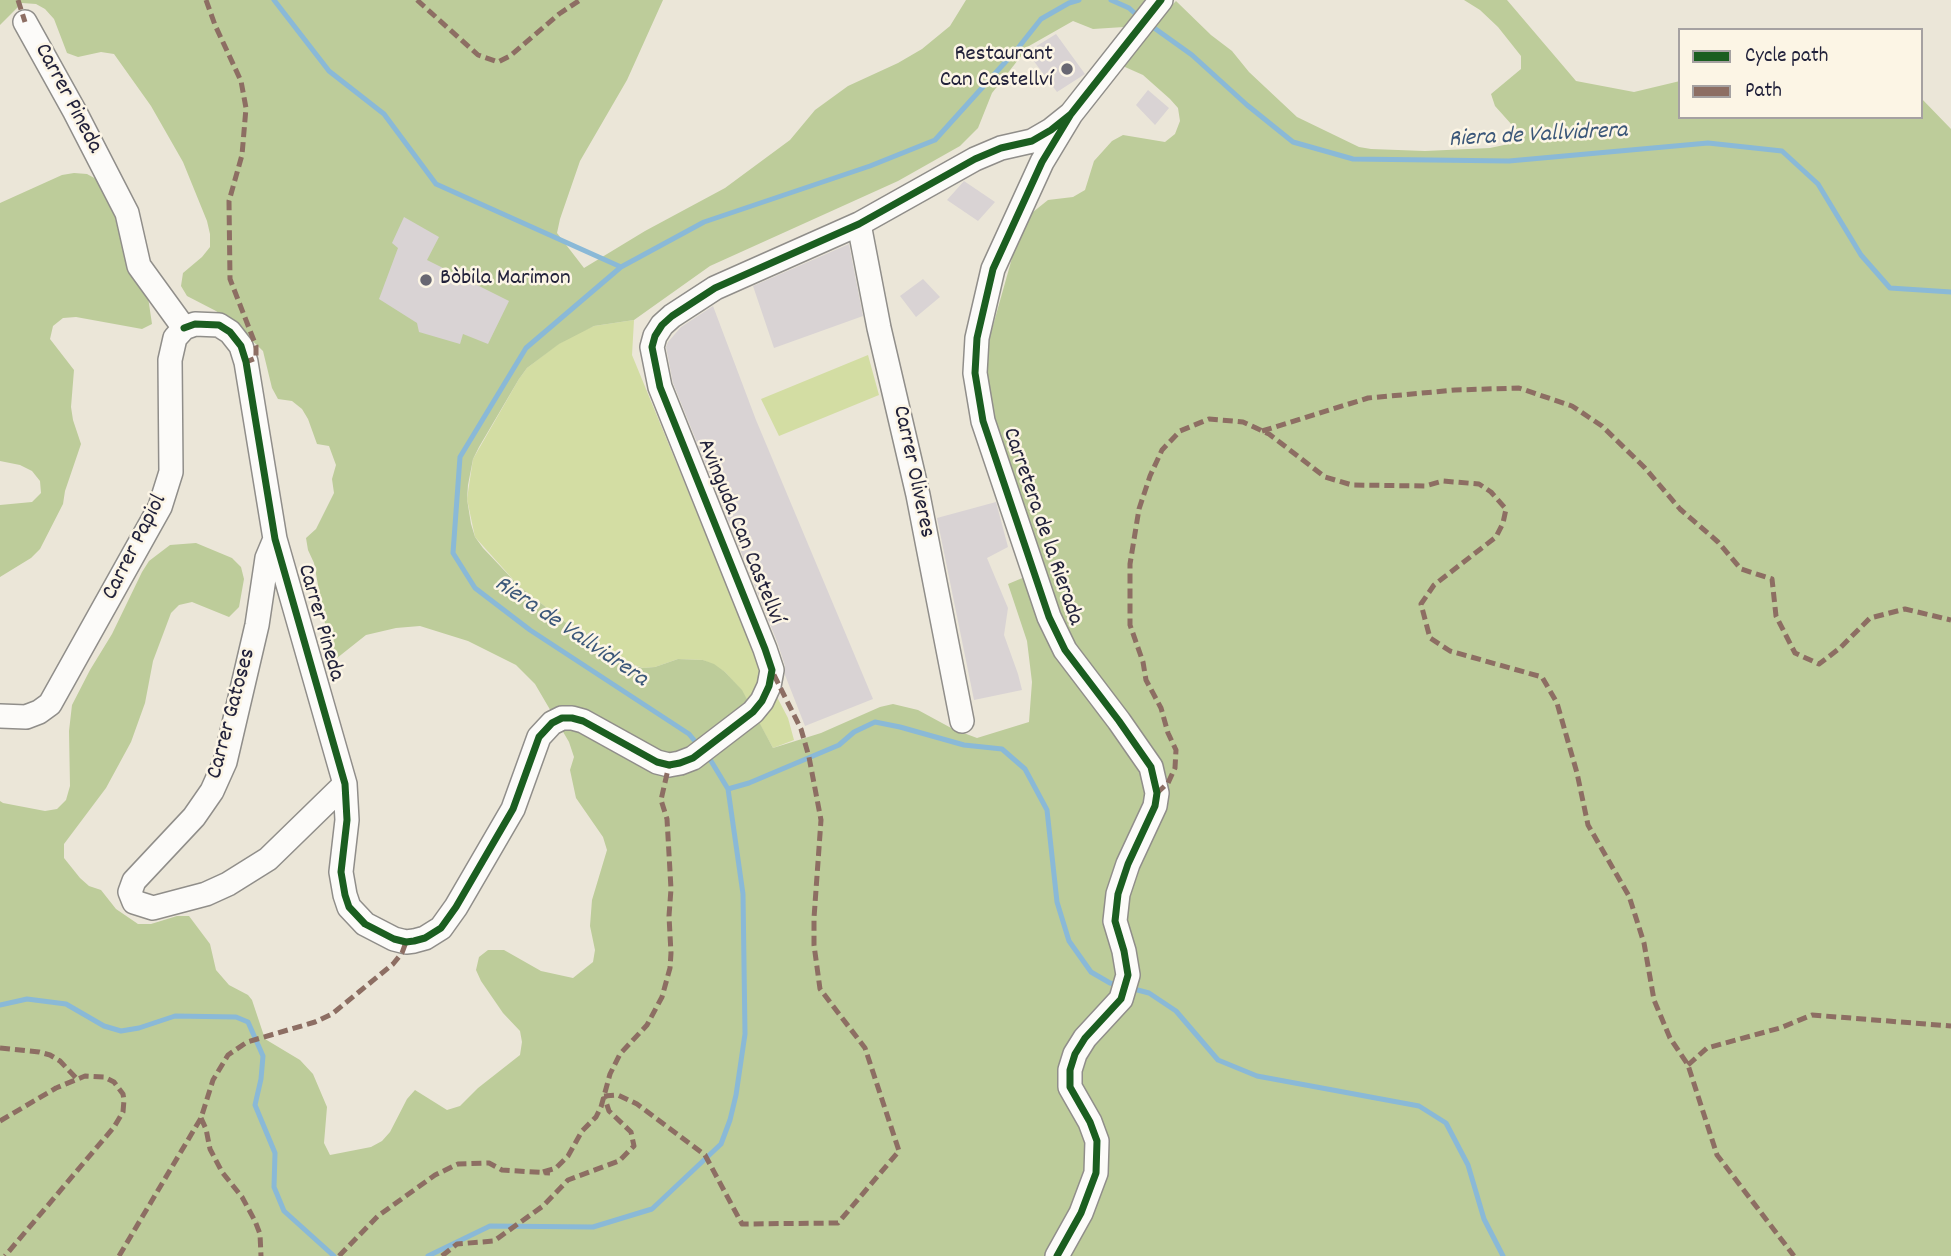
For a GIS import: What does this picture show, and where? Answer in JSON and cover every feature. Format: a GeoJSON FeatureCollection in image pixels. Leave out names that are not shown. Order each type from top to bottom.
{"type":"FeatureCollection","features":[{"type":"Feature","properties":{"kind":"street","name":"Carretera de la Rierada"},"geometry":{"type":"LineString","coordinates":[[1056,1256],[1081,1213],[1096,1173],[1097,1141],[1090,1122],[1070,1087],[1070,1070],[1075,1054],[1085,1038],[1121,999],[1128,975],[1115,921],[1118,894],[1128,864],[1155,806],[1157,793],[1151,767],[1065,650],[1049,617],[983,421],[975,373],[977,338],[993,269],[1040,168],[1071,114],[1159,2]]}},
{"type":"Feature","properties":{"kind":"street","name":"Carrer Pineda"},"geometry":{"type":"LineString","coordinates":[[25,22],[127,213],[139,266],[184,328],[195,324],[219,325],[230,332],[241,346],[246,362],[275,539],[345,784],[347,820],[341,872],[345,895],[349,907],[365,924],[382,934],[406,942]]}},
{"type":"Feature","properties":{"kind":"street","name":"Avinguda Can Castellví"},"geometry":{"type":"LineString","coordinates":[[406,942],[425,938],[441,928],[456,907],[513,809],[539,737],[552,723],[562,718],[583,721],[657,762],[669,765],[693,758],[714,744],[753,712],[769,686],[772,670],[660,387],[653,342],[662,325],[715,288],[859,224],[975,159],[1043,135],[1071,114]]}},
{"type":"Feature","properties":{"kind":"street"},"geometry":{"type":"LineString","coordinates":[[1017,146],[1032,151],[1040,168]]}},
{"type":"Feature","properties":{"kind":"street"},"geometry":{"type":"LineString","coordinates":[[994,151],[1012,154],[1040,168]]}},
{"type":"Feature","properties":{"kind":"street","name":"Carrer Oliveres"},"geometry":{"type":"LineString","coordinates":[[859,224],[879,328],[918,495],[962,721]]}},
{"type":"Feature","properties":{"kind":"street","name":"Carrer Papiol"},"geometry":{"type":"LineString","coordinates":[[0,716],[26,717],[50,704],[160,507],[171,472],[170,360],[175,338],[184,328]]}},
{"type":"Feature","properties":{"kind":"street","name":"Carrer Gatoses"},"geometry":{"type":"LineString","coordinates":[[275,539],[267,558],[257,625],[225,762],[212,791],[194,817],[134,881],[130,892],[134,902],[153,908],[206,894],[228,884],[268,859],[345,784]]}},
{"type":"Feature","properties":{"kind":"green space"},"geometry":{"type":"Polygon","coordinates":[[[0,0],[663,0],[627,80],[580,161],[560,219],[557,233],[584,268],[725,188],[790,140],[815,110],[848,86],[922,49],[950,26],[966,0],[1145,0],[1124,27],[1093,29],[1073,21],[1029,46],[992,93],[978,128],[960,146],[898,181],[710,266],[634,320],[594,326],[559,344],[527,368],[473,459],[467,499],[475,537],[519,586],[588,640],[631,665],[655,667],[678,659],[703,660],[714,664],[742,690],[773,748],[821,733],[893,704],[918,710],[953,729],[977,738],[1029,722],[1032,682],[1027,641],[1008,584],[1044,569],[988,400],[984,374],[987,347],[1021,226],[1028,216],[1048,200],[1073,197],[1085,190],[1094,161],[1112,141],[1123,135],[1165,142],[1175,134],[1180,121],[1178,108],[1143,75],[1116,63],[1176,1],[1232,51],[1249,72],[1297,117],[1359,147],[1371,149],[1425,151],[1490,148],[1504,145],[1515,136],[1512,125],[1495,106],[1491,94],[1521,69],[1521,56],[1498,27],[1480,10],[1464,0],[1507,0],[1576,81],[1634,92],[1678,81],[1678,119],[1923,119],[1923,100],[1951,129],[1951,1256],[0,1256],[0,801],[45,811],[57,809],[66,800],[70,786],[69,731],[72,705],[112,634],[142,572],[149,561],[170,545],[196,543],[232,558],[241,567],[244,579],[239,607],[229,617],[192,602],[179,605],[171,613],[153,661],[145,703],[131,742],[106,788],[64,844],[64,858],[80,878],[89,886],[101,890],[116,909],[138,924],[189,916],[210,944],[216,970],[229,985],[252,1000],[265,1039],[300,1060],[313,1074],[327,1107],[324,1143],[330,1155],[371,1147],[382,1141],[415,1090],[447,1110],[460,1106],[520,1055],[520,1031],[503,1013],[481,981],[476,970],[479,957],[488,950],[504,950],[541,971],[573,978],[593,962],[595,950],[590,926],[592,900],[607,850],[603,837],[576,798],[570,770],[574,757],[569,742],[535,684],[516,665],[468,641],[420,626],[366,635],[332,662],[314,563],[306,538],[316,529],[334,493],[332,479],[336,465],[329,446],[317,444],[302,409],[292,401],[278,399],[272,388],[263,351],[216,311],[187,296],[181,286],[183,273],[210,247],[207,221],[183,162],[151,106],[114,54],[101,52],[78,57],[67,53],[54,19],[36,4],[22,3],[0,25],[0,0]]]}},
{"type":"Feature","properties":{"kind":"green space"},"geometry":{"type":"Polygon","coordinates":[[[87,174],[98,180],[111,200],[120,238],[148,297],[152,324],[142,329],[76,317],[63,318],[53,326],[50,339],[74,370],[71,407],[81,444],[63,504],[40,549],[31,558],[0,577],[0,505],[32,502],[41,493],[40,481],[32,471],[20,465],[0,461],[0,203],[62,175],[87,174]]]}},
{"type":"Feature","properties":{"kind":"green space"},"geometry":{"type":"Polygon","coordinates":[[[634,320],[632,355],[757,659],[788,718],[794,740],[773,748],[741,690],[725,672],[703,660],[678,659],[643,668],[620,660],[588,640],[519,586],[475,537],[467,499],[473,459],[527,368],[558,344],[580,332],[594,326],[634,320]]]}},
{"type":"Feature","properties":{"kind":"green space"},"geometry":{"type":"Polygon","coordinates":[[[868,355],[879,395],[779,436],[761,399],[868,355]]]}},
{"type":"Feature","properties":{"kind":"building"},"geometry":{"type":"Polygon","coordinates":[[[1056,34],[1085,74],[1057,92],[1027,52],[1056,34]]]}},
{"type":"Feature","properties":{"kind":"building"},"geometry":{"type":"Polygon","coordinates":[[[1148,90],[1169,108],[1155,125],[1136,105],[1148,90]]]}},
{"type":"Feature","properties":{"kind":"building"},"geometry":{"type":"Polygon","coordinates":[[[964,181],[995,202],[978,221],[947,200],[964,181]]]}},
{"type":"Feature","properties":{"kind":"building","name":"Bòbila Marimon"},"geometry":{"type":"Polygon","coordinates":[[[404,217],[439,237],[427,260],[509,301],[488,344],[463,334],[460,344],[419,332],[417,323],[379,299],[398,248],[392,243],[404,217]]]}},
{"type":"Feature","properties":{"kind":"building"},"geometry":{"type":"Polygon","coordinates":[[[849,244],[863,316],[774,348],[753,286],[849,244]]]}},
{"type":"Feature","properties":{"kind":"building"},"geometry":{"type":"Polygon","coordinates":[[[923,279],[940,297],[916,317],[900,296],[923,279]]]}},
{"type":"Feature","properties":{"kind":"building"},"geometry":{"type":"Polygon","coordinates":[[[713,306],[756,420],[873,699],[805,726],[785,675],[778,644],[673,383],[666,347],[668,342],[681,327],[713,306]]]}},
{"type":"Feature","properties":{"kind":"building"},"geometry":{"type":"Polygon","coordinates":[[[996,502],[1008,547],[987,558],[1008,608],[1004,635],[1022,690],[974,700],[937,518],[996,502]]]}},
{"type":"Feature","properties":{"kind":"waterway"},"geometry":{"type":"LineString","coordinates":[[274,0],[329,71],[384,114],[436,184],[621,267]]}},
{"type":"Feature","properties":{"kind":"waterway","name":"Riera de Vallvidrera"},"geometry":{"type":"LineString","coordinates":[[699,746],[689,734],[530,630],[475,588],[453,553],[460,457],[526,348],[621,267],[704,222],[870,166],[935,140],[1041,19],[1079,0]]}},
{"type":"Feature","properties":{"kind":"waterway","name":"Riera de Vallvidrera"},"geometry":{"type":"LineString","coordinates":[[1111,0],[1129,8],[1139,17]]}},
{"type":"Feature","properties":{"kind":"waterway","name":"Riera de Vallvidrera"},"geometry":{"type":"LineString","coordinates":[[1150,25],[1192,55],[1293,142],[1353,159],[1509,161],[1708,143],[1782,151],[1818,184],[1861,255],[1890,288],[1951,292]]}},
{"type":"Feature","properties":{"kind":"waterway"},"geometry":{"type":"LineString","coordinates":[[728,789],[749,783],[839,745],[854,732],[875,722],[964,745],[1002,749],[1025,769],[1047,810],[1057,902],[1069,941],[1091,972],[1110,983],[1120,985]]}},
{"type":"Feature","properties":{"kind":"waterway","name":"Riera de Vallvidrera"},"geometry":{"type":"LineString","coordinates":[[428,1256],[490,1226],[593,1227],[652,1209],[721,1144],[736,1095],[745,1034],[743,894],[728,789],[708,756]]}},
{"type":"Feature","properties":{"kind":"waterway"},"geometry":{"type":"LineString","coordinates":[[1130,988],[1149,993],[1176,1011],[1218,1060],[1257,1076],[1419,1106],[1446,1123],[1468,1165],[1484,1219],[1503,1256]]}},
{"type":"Feature","properties":{"kind":"waterway"},"geometry":{"type":"LineString","coordinates":[[0,1005],[27,999],[66,1004],[104,1026],[121,1031],[175,1016],[236,1017],[248,1022],[263,1056],[255,1105],[275,1153],[274,1187],[284,1211],[334,1256]]}},
{"type":"Feature","properties":{"kind":"marked path"},"geometry":{"type":"LineString","coordinates":[[18,0],[25,22]]}},
{"type":"Feature","properties":{"kind":"marked path"},"geometry":{"type":"LineString","coordinates":[[206,0],[241,81],[246,108],[242,155],[229,201],[230,279],[256,346],[256,358],[246,362]]}},
{"type":"Feature","properties":{"kind":"marked path"},"geometry":{"type":"LineString","coordinates":[[417,0],[478,55],[498,62],[510,56],[559,14],[580,0]]}},
{"type":"Feature","properties":{"kind":"marked path"},"geometry":{"type":"LineString","coordinates":[[1262,431],[1368,398],[1455,390],[1519,388],[1572,406],[1602,426],[1645,468],[1680,509],[1718,542],[1741,569],[1772,579],[1776,616],[1795,653],[1819,664],[1840,648],[1870,618],[1905,609],[1951,620]]}},
{"type":"Feature","properties":{"kind":"marked path"},"geometry":{"type":"LineString","coordinates":[[1157,793],[1168,783],[1175,768],[1176,750],[1161,708],[1146,680],[1143,662],[1130,625],[1130,564],[1139,509],[1150,476],[1162,450],[1180,431],[1209,419],[1243,422],[1269,434],[1325,477],[1352,485],[1425,486],[1443,481],[1479,484],[1491,492],[1506,509],[1503,523],[1496,537],[1434,585],[1421,604],[1430,638],[1450,651],[1542,677],[1557,703],[1577,773],[1588,825],[1629,896],[1644,943],[1654,1000],[1670,1038],[1688,1065],[1717,1155],[1794,1256]]}},
{"type":"Feature","properties":{"kind":"marked path"},"geometry":{"type":"LineString","coordinates":[[604,1096],[618,1095],[637,1104],[705,1155],[742,1224],[838,1223],[899,1151],[865,1048],[820,989],[814,945],[814,918],[821,820],[801,729],[772,671]]}},
{"type":"Feature","properties":{"kind":"marked path"},"geometry":{"type":"LineString","coordinates":[[543,1172],[556,1168],[568,1156],[582,1131],[596,1117],[610,1074],[620,1054],[647,1025],[662,997],[671,953],[667,819],[661,800],[669,765]]}},
{"type":"Feature","properties":{"kind":"marked path"},"geometry":{"type":"LineString","coordinates":[[119,1256],[201,1118],[213,1080],[228,1055],[247,1042],[315,1022],[332,1014],[393,964],[402,953],[406,942]]}},
{"type":"Feature","properties":{"kind":"marked path"},"geometry":{"type":"LineString","coordinates":[[1688,1065],[1707,1048],[1780,1028],[1812,1015],[1951,1026]]}},
{"type":"Feature","properties":{"kind":"marked path"},"geometry":{"type":"LineString","coordinates":[[0,1048],[50,1055],[60,1061],[77,1079]]}},
{"type":"Feature","properties":{"kind":"marked path"},"geometry":{"type":"LineString","coordinates":[[0,1121],[56,1088],[85,1076],[104,1077],[114,1082],[123,1094],[123,1112],[114,1127],[5,1256]]}},
{"type":"Feature","properties":{"kind":"marked path"},"geometry":{"type":"LineString","coordinates":[[442,1256],[457,1244],[494,1241],[543,1206],[568,1180],[619,1161],[634,1146],[631,1132],[609,1111],[604,1096]]}},
{"type":"Feature","properties":{"kind":"marked path"},"geometry":{"type":"LineString","coordinates":[[201,1118],[210,1149],[222,1172],[242,1197],[255,1221],[260,1234],[261,1256]]}},
{"type":"Feature","properties":{"kind":"marked path"},"geometry":{"type":"LineString","coordinates":[[339,1256],[378,1216],[435,1175],[458,1164],[489,1163],[502,1170],[550,1173]]}},
{"type":"Feature","properties":{"kind":"cycle path"},"geometry":{"type":"LineString","coordinates":[[1057,1256],[1081,1213],[1096,1173],[1097,1141],[1090,1122],[1070,1087],[1070,1070],[1075,1054],[1085,1038],[1121,999],[1128,975],[1115,921],[1118,894],[1128,864],[1155,806],[1157,793],[1151,767],[1065,650],[1049,617],[983,421],[975,373],[977,338],[993,269],[1042,162],[1071,114],[1161,0]]}},
{"type":"Feature","properties":{"kind":"cycle path"},"geometry":{"type":"LineString","coordinates":[[184,328],[195,324],[219,325],[230,332],[241,346],[246,362],[275,539],[345,784],[347,820],[341,872],[349,907],[365,924],[394,939],[414,941],[441,928],[456,907],[513,809],[539,737],[552,723],[562,718],[583,721],[657,762],[669,765],[693,758],[753,712],[769,686],[772,670],[765,649],[660,387],[652,347],[662,325],[715,288],[859,224],[975,159],[1001,148],[1032,141],[1071,114]]}},
{"type":"Feature","properties":{"kind":"place","name":"Restaurant Can Castellví"},"geometry":{"type":"Point","coordinates":[1067,69]}},
{"type":"Feature","properties":{"kind":"place","name":"Bòbila Marimon"},"geometry":{"type":"Point","coordinates":[426,280]}}]}
